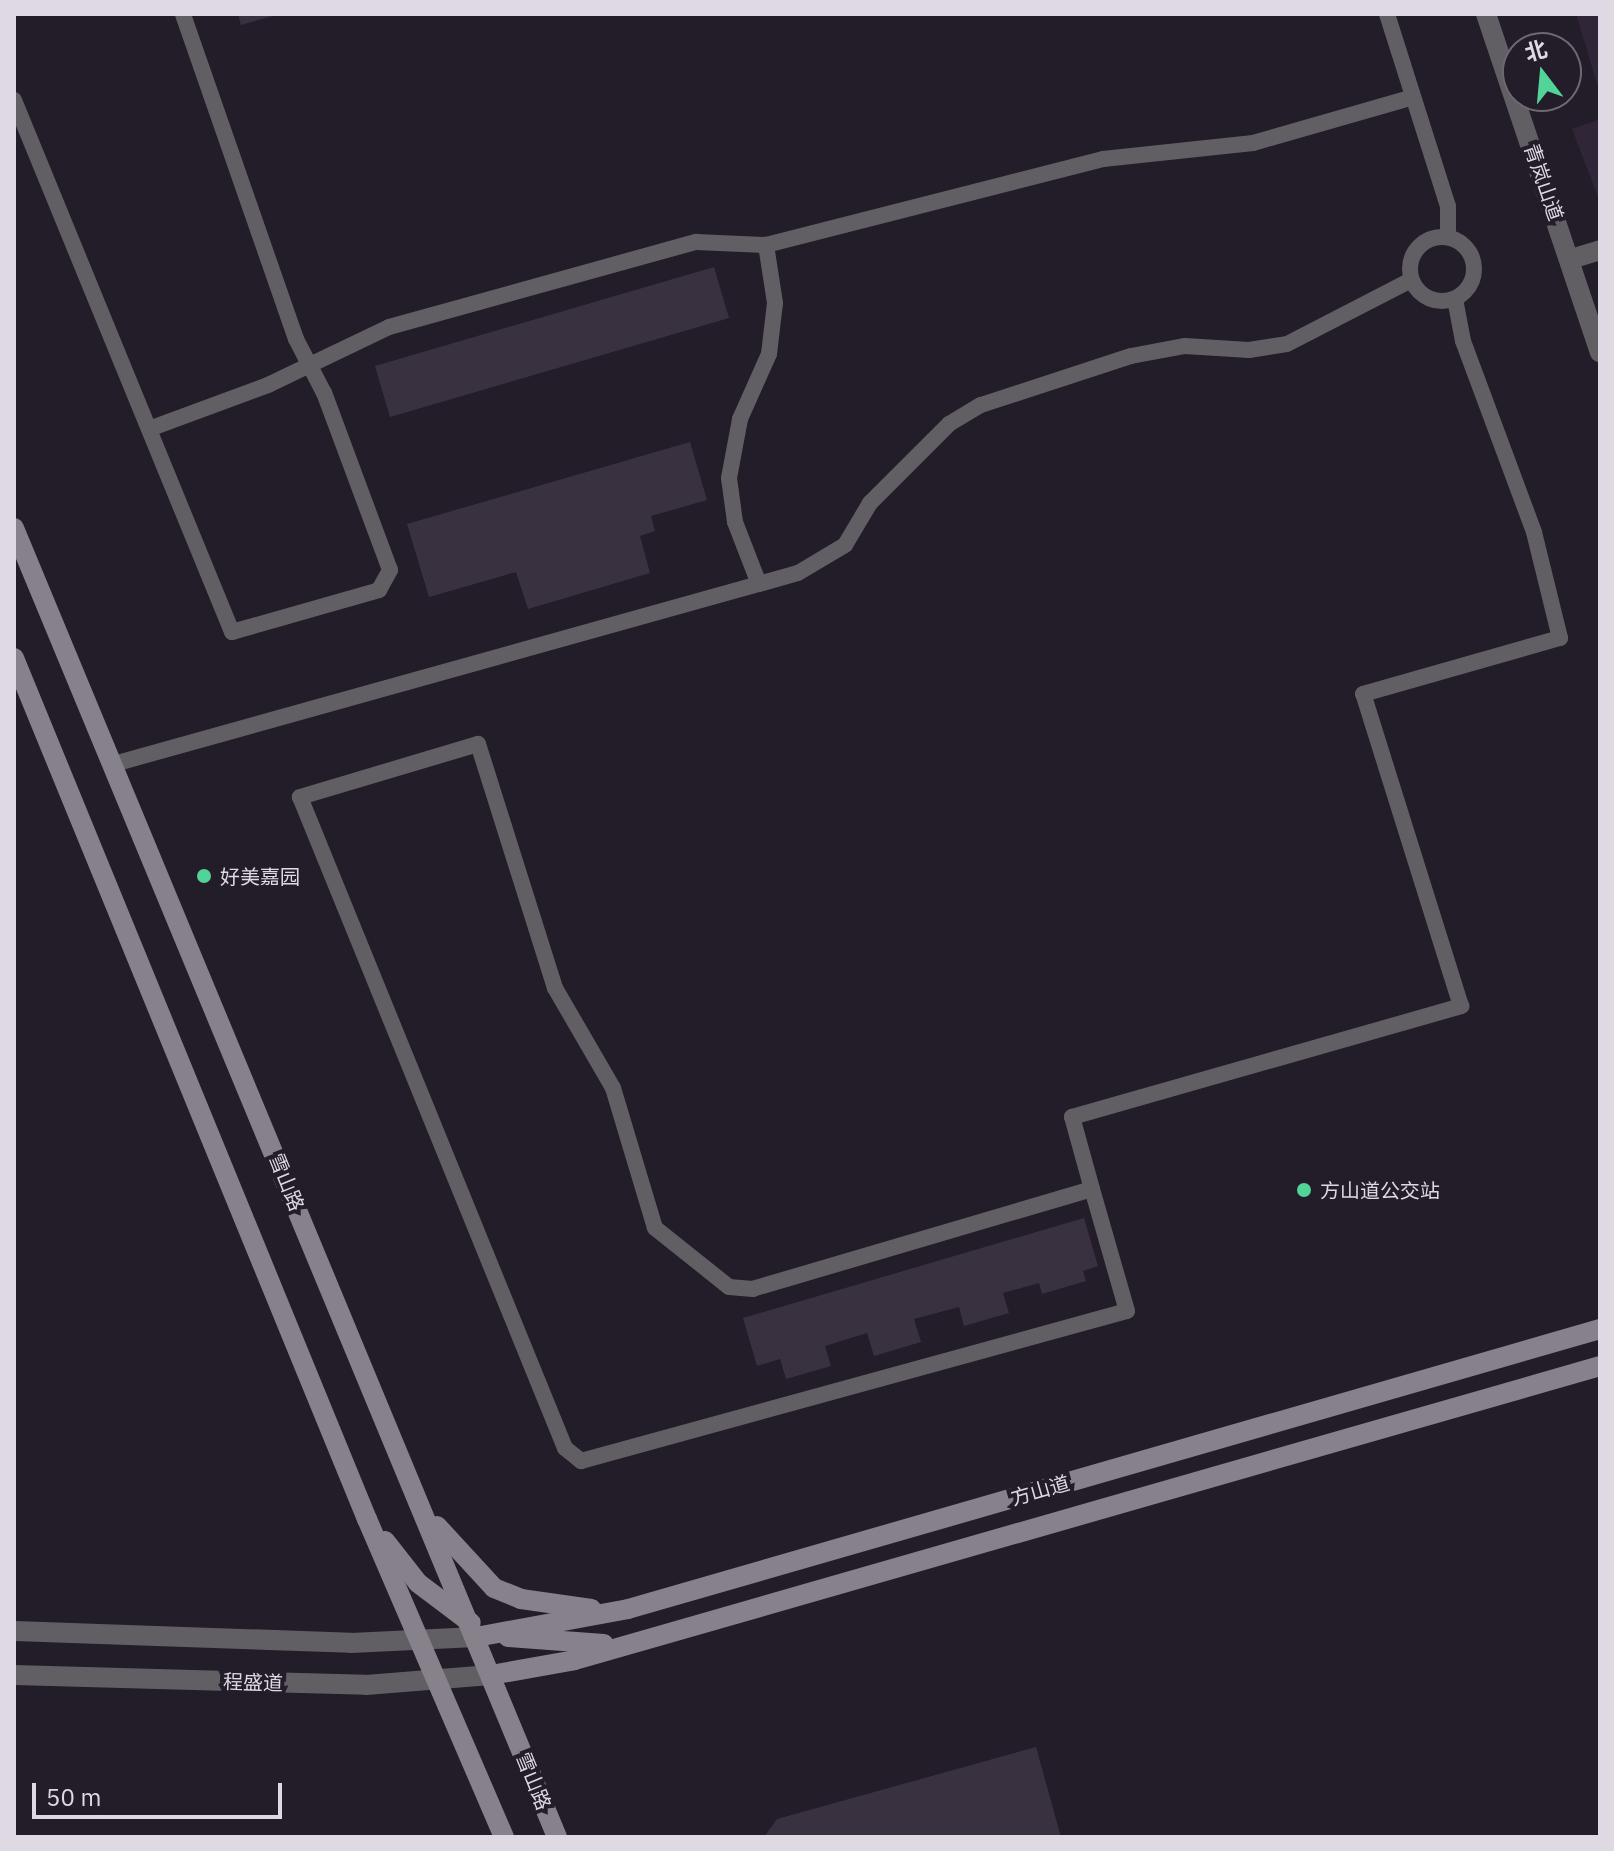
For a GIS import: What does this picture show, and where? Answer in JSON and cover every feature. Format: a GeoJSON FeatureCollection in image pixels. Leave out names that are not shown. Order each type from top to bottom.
{"type":"FeatureCollection","features":[{"type":"Feature","properties":{"kind":"main road","name":"雪山路"},"geometry":{"type":"LineString","coordinates":[[14,528],[422,1507],[480,1631],[491,1675],[557,1837]]}},
{"type":"Feature","properties":{"kind":"main road"},"geometry":{"type":"LineString","coordinates":[[14,658],[367,1519],[504,1837]]}},
{"type":"Feature","properties":{"kind":"main road","name":"方山道"},"geometry":{"type":"LineString","coordinates":[[480,1631],[628,1609],[1600,1329]]}},
{"type":"Feature","properties":{"kind":"main road","name":"方山道"},"geometry":{"type":"LineString","coordinates":[[491,1675],[638,1642],[1600,1366]]}},
{"type":"Feature","properties":{"kind":"main road"},"geometry":{"type":"LineString","coordinates":[[422,1507],[494,1588],[554,1606],[628,1609]]}},
{"type":"Feature","properties":{"kind":"main road"},"geometry":{"type":"LineString","coordinates":[[367,1519],[418,1583],[480,1631],[565,1644],[638,1642]]}},
{"type":"Feature","properties":{"kind":"street","name":"青岚山道"},"geometry":{"type":"LineString","coordinates":[[1486,14],[1600,352]]}},
{"type":"Feature","properties":{"kind":"street"},"geometry":{"type":"LineString","coordinates":[[1571,259],[1600,250]]}},
{"type":"Feature","properties":{"kind":"street"},"geometry":{"type":"LineString","coordinates":[[14,1631],[351,1643],[421,1640],[480,1631]]}},
{"type":"Feature","properties":{"kind":"street","name":"程盛道"},"geometry":{"type":"LineString","coordinates":[[14,1675],[366,1685],[439,1682],[491,1675]]}},
{"type":"Feature","properties":{"kind":"lane"},"geometry":{"type":"LineString","coordinates":[[14,100],[232,632],[379,590],[390,570],[324,393],[308,362],[183,14]]}},
{"type":"Feature","properties":{"kind":"lane"},"geometry":{"type":"LineString","coordinates":[[1387,14],[1448,206],[1448,237]]}},
{"type":"Feature","properties":{"kind":"lane"},"geometry":{"type":"LineString","coordinates":[[149,429],[268,385],[308,362],[389,327],[696,242],[766,245],[1103,159],[1253,143],[1413,97]]}},
{"type":"Feature","properties":{"kind":"lane"},"geometry":{"type":"LineString","coordinates":[[1448,237],[1470,252],[1475,266],[1474,279],[1455,299],[1425,297],[1411,280],[1413,254],[1422,244],[1448,237]]}},
{"type":"Feature","properties":{"kind":"lane"},"geometry":{"type":"LineString","coordinates":[[759,584],[735,522],[729,478],[740,419],[769,354],[775,303],[766,245]]}},
{"type":"Feature","properties":{"kind":"lane"},"geometry":{"type":"LineString","coordinates":[[114,764],[798,573],[845,545],[870,503],[949,424],[981,405],[1131,356],[1185,346],[1249,350],[1287,344],[1411,280]]}},
{"type":"Feature","properties":{"kind":"lane"},"geometry":{"type":"LineString","coordinates":[[1092,1189],[753,1289],[729,1287],[655,1228],[613,1088],[555,988],[478,744],[300,797],[565,1448],[581,1461],[1127,1311],[1072,1117],[1461,1006],[1363,694],[1560,638],[1534,532],[1463,341],[1455,299]]}},
{"type":"Feature","properties":{"kind":"shaded area"},"geometry":{"type":"Polygon","coordinates":[[[1576,14],[1600,14],[1600,94],[1582,32],[1576,14]]]}},
{"type":"Feature","properties":{"kind":"shaded area"},"geometry":{"type":"Polygon","coordinates":[[[1600,119],[1600,202],[1572,129],[1600,119]]]}},
{"type":"Feature","properties":{"kind":"building"},"geometry":{"type":"Polygon","coordinates":[[[238,14],[276,14],[276,15],[241,25],[238,14]]]}},
{"type":"Feature","properties":{"kind":"building"},"geometry":{"type":"Polygon","coordinates":[[[714,267],[729,318],[390,417],[375,366],[714,267]]]}},
{"type":"Feature","properties":{"kind":"building"},"geometry":{"type":"Polygon","coordinates":[[[690,442],[707,500],[651,516],[655,531],[640,536],[650,573],[528,609],[516,572],[429,597],[407,524],[690,442]]]}},
{"type":"Feature","properties":{"kind":"building"},"geometry":{"type":"Polygon","coordinates":[[[1084,1218],[1098,1266],[1083,1271],[1086,1281],[1042,1294],[1039,1283],[1003,1293],[1009,1313],[964,1326],[959,1307],[914,1319],[921,1342],[874,1356],[867,1333],[825,1346],[831,1366],[786,1379],[780,1359],[757,1366],[743,1318],[1084,1218]]]}},
{"type":"Feature","properties":{"kind":"building"},"geometry":{"type":"Polygon","coordinates":[[[1036,1747],[1061,1837],[764,1837],[777,1819],[1036,1747]]]}},
{"type":"Feature","properties":{"kind":"place","name":"好美嘉园"},"geometry":{"type":"Point","coordinates":[204,876]}},
{"type":"Feature","properties":{"kind":"place","name":"方山道公交站"},"geometry":{"type":"Point","coordinates":[1304,1190]}}]}
